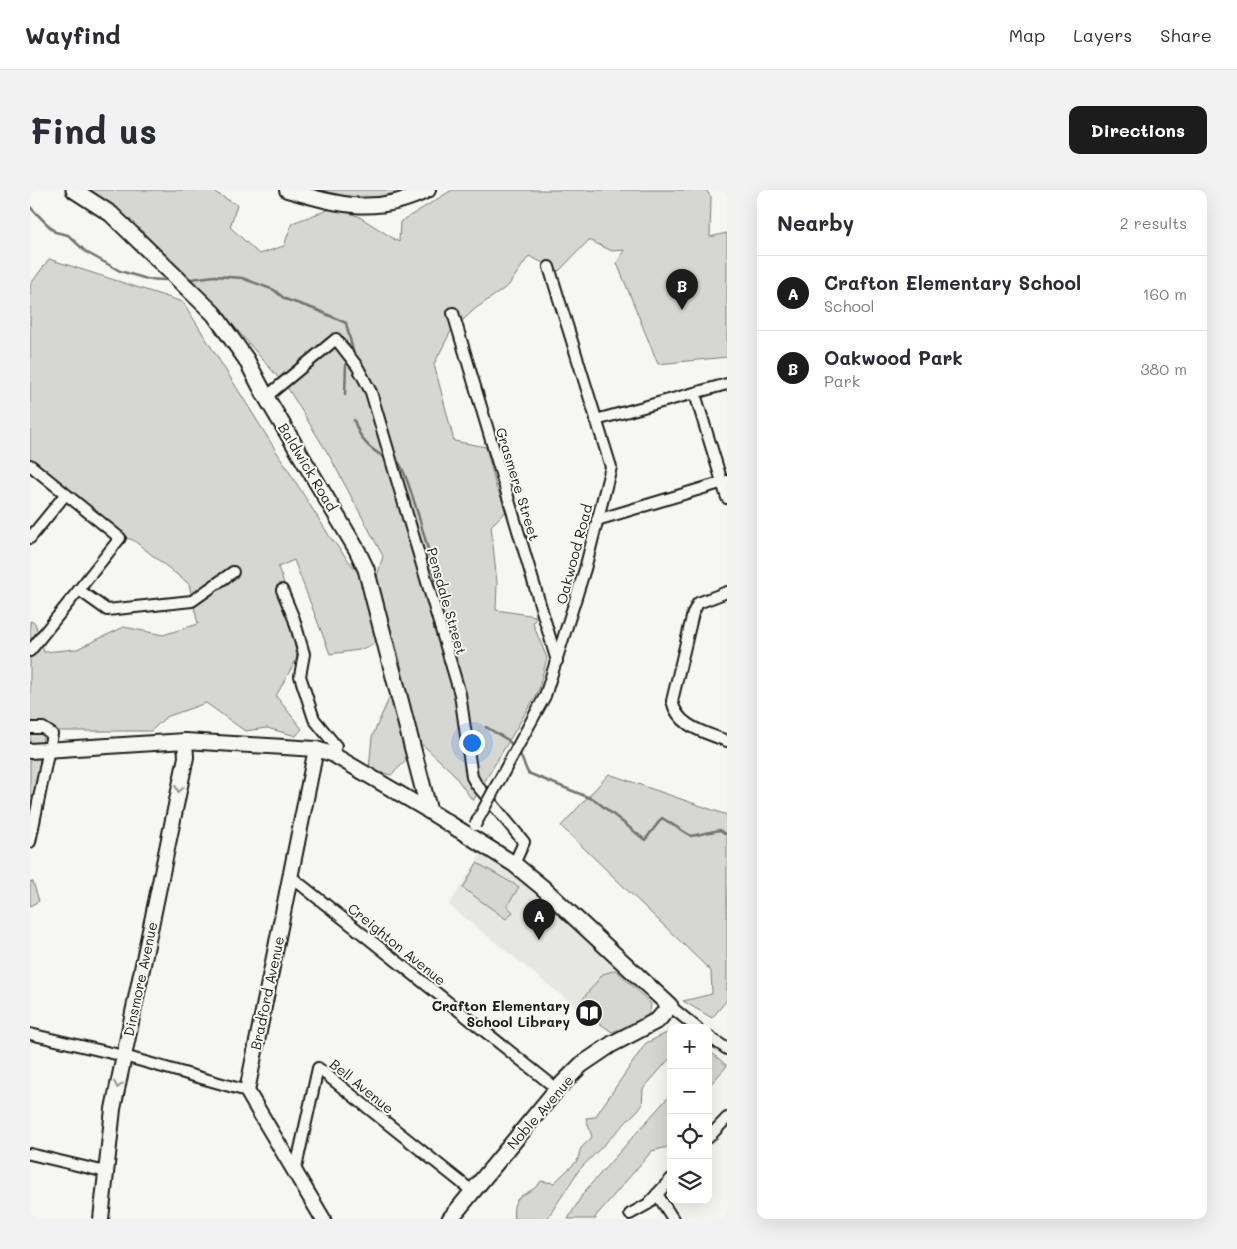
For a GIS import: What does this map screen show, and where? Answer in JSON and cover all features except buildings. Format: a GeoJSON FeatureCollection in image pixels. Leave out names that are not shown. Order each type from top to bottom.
{"type":"FeatureCollection","features":[{"type":"Feature","properties":{"kind":"main road","name":"Baldwick Road"},"geometry":{"type":"LineString","coordinates":[[74,190],[111,214],[214,314],[246,359],[266,398],[357,550],[366,569],[429,811]]}},
{"type":"Feature","properties":{"kind":"main road"},"geometry":{"type":"LineString","coordinates":[[287,190],[341,205],[363,207],[404,201],[428,190]]}},
{"type":"Feature","properties":{"kind":"main road"},"geometry":{"type":"LineString","coordinates":[[30,751],[186,740],[316,749],[332,754],[429,811],[472,830],[542,886],[670,1006]]}},
{"type":"Feature","properties":{"kind":"main road","name":"Dinsmore Avenue"},"geometry":{"type":"LineString","coordinates":[[101,1219],[113,1109],[186,757],[186,740]]}},
{"type":"Feature","properties":{"kind":"main road","name":"Bradford Avenue"},"geometry":{"type":"LineString","coordinates":[[247,1091],[316,749]]}},
{"type":"Feature","properties":{"kind":"main road","name":"Noble Avenue"},"geometry":{"type":"LineString","coordinates":[[450,1219],[557,1089],[582,1065],[612,1044],[658,1020],[670,1006]]}},
{"type":"Feature","properties":{"kind":"main road"},"geometry":{"type":"LineString","coordinates":[[247,1091],[323,1219]]}},
{"type":"Feature","properties":{"kind":"street","name":"Oakwood Road"},"geometry":{"type":"LineString","coordinates":[[472,830],[545,696],[557,662],[611,467],[549,267]]}},
{"type":"Feature","properties":{"kind":"street","name":"Grasmere Street"},"geometry":{"type":"LineString","coordinates":[[453,313],[557,662]]}},
{"type":"Feature","properties":{"kind":"street","name":"Pensdale Street"},"geometry":{"type":"LineString","coordinates":[[266,398],[336,339],[357,366],[371,392],[460,694],[472,777],[498,813],[518,832],[524,842],[514,864]]}},
{"type":"Feature","properties":{"kind":"street"},"geometry":{"type":"LineString","coordinates":[[596,420],[727,384]]}},
{"type":"Feature","properties":{"kind":"street"},"geometry":{"type":"LineString","coordinates":[[695,394],[725,482],[727,498]]}},
{"type":"Feature","properties":{"kind":"street"},"geometry":{"type":"LineString","coordinates":[[30,465],[64,495],[120,538],[30,650]]}},
{"type":"Feature","properties":{"kind":"street"},"geometry":{"type":"LineString","coordinates":[[597,520],[725,482]]}},
{"type":"Feature","properties":{"kind":"street"},"geometry":{"type":"LineString","coordinates":[[30,538],[64,495]]}},
{"type":"Feature","properties":{"kind":"street"},"geometry":{"type":"LineString","coordinates":[[79,590],[107,610],[192,601],[233,572]]}},
{"type":"Feature","properties":{"kind":"street"},"geometry":{"type":"LineString","coordinates":[[282,590],[294,619],[304,654],[300,676],[314,719],[336,746],[332,754]]}},
{"type":"Feature","properties":{"kind":"street"},"geometry":{"type":"LineString","coordinates":[[727,592],[698,604],[693,612],[672,701],[674,712],[681,721],[727,741]]}},
{"type":"Feature","properties":{"kind":"street"},"geometry":{"type":"LineString","coordinates":[[30,728],[42,728],[52,734],[30,842]]}},
{"type":"Feature","properties":{"kind":"street","name":"Creighton Avenue"},"geometry":{"type":"LineString","coordinates":[[290,876],[557,1089]]}},
{"type":"Feature","properties":{"kind":"street"},"geometry":{"type":"LineString","coordinates":[[670,1006],[692,1024]]}},
{"type":"Feature","properties":{"kind":"street"},"geometry":{"type":"LineString","coordinates":[[30,1034],[124,1056],[247,1091]]}},
{"type":"Feature","properties":{"kind":"street"},"geometry":{"type":"LineString","coordinates":[[712,1039],[727,1049]]}},
{"type":"Feature","properties":{"kind":"street","name":"Bell Avenue"},"geometry":{"type":"LineString","coordinates":[[294,1172],[318,1068],[472,1191]]}},
{"type":"Feature","properties":{"kind":"street"},"geometry":{"type":"LineString","coordinates":[[712,1134],[727,1118]]}},
{"type":"Feature","properties":{"kind":"street"},"geometry":{"type":"LineString","coordinates":[[30,1154],[106,1172]]}},
{"type":"Feature","properties":{"kind":"street"},"geometry":{"type":"LineString","coordinates":[[630,1214],[643,1207],[667,1184]]}},
{"type":"Feature","properties":{"kind":"street"},"geometry":{"type":"LineString","coordinates":[[658,1194],[673,1219]]}},
{"type":"Feature","properties":{"kind":"shaded area"},"geometry":{"type":"Polygon","coordinates":[[[83,190],[211,190],[237,205],[230,227],[259,254],[284,246],[292,223],[333,208],[358,216],[399,242],[400,222],[452,190],[706,190],[711,197],[710,237],[727,233],[727,357],[658,364],[617,263],[624,250],[612,251],[589,240],[559,271],[529,256],[508,286],[475,309],[451,331],[434,364],[454,441],[486,447],[496,487],[507,510],[491,526],[497,583],[496,610],[536,616],[533,624],[547,658],[538,692],[473,801],[452,772],[423,745],[391,775],[369,770],[372,737],[402,669],[394,637],[359,650],[330,654],[294,560],[278,567],[285,586],[297,658],[276,696],[302,729],[296,736],[267,728],[245,731],[206,703],[166,717],[151,731],[59,731],[43,737],[35,798],[30,797],[30,621],[35,623],[44,652],[77,649],[124,627],[163,635],[198,624],[189,584],[133,540],[119,536],[30,465],[30,285],[49,259],[183,302],[330,537],[359,574],[375,584],[383,556],[330,457],[289,390],[225,316],[163,254],[83,190]]]}},
{"type":"Feature","properties":{"kind":"shaded area"},"geometry":{"type":"Polygon","coordinates":[[[317,190],[407,190],[385,197],[362,198],[317,190]]]}},
{"type":"Feature","properties":{"kind":"shaded area"},"geometry":{"type":"Polygon","coordinates":[[[609,774],[727,815],[727,1000],[712,1018],[683,1001],[712,994],[711,971],[561,826],[609,774]]]}},
{"type":"Feature","properties":{"kind":"shaded area"},"geometry":{"type":"Polygon","coordinates":[[[482,853],[529,885],[651,1004],[650,1014],[612,1032],[576,1007],[449,905],[482,853]]]}},
{"type":"Feature","properties":{"kind":"shaded area"},"geometry":{"type":"Polygon","coordinates":[[[477,863],[519,887],[507,906],[513,912],[506,919],[463,888],[477,863]]]}},
{"type":"Feature","properties":{"kind":"shaded area"},"geometry":{"type":"Polygon","coordinates":[[[30,881],[33,882],[39,901],[30,906],[30,881]]]}},
{"type":"Feature","properties":{"kind":"shaded area"},"geometry":{"type":"Polygon","coordinates":[[[616,970],[651,1004],[650,1011],[643,1020],[632,1026],[612,1032],[576,1007],[603,974],[616,970]]]}},
{"type":"Feature","properties":{"kind":"shaded area"},"geometry":{"type":"Polygon","coordinates":[[[667,1033],[667,1062],[643,1089],[642,1106],[579,1170],[547,1219],[514,1219],[515,1203],[518,1199],[532,1190],[541,1181],[554,1183],[577,1161],[581,1148],[592,1137],[586,1118],[595,1117],[646,1043],[667,1033]]]}},
{"type":"Feature","properties":{"kind":"shaded area"},"geometry":{"type":"Polygon","coordinates":[[[712,1053],[727,1066],[712,1083],[712,1053]]]}},
{"type":"Feature","properties":{"kind":"shaded area"},"geometry":{"type":"Polygon","coordinates":[[[667,1099],[667,1147],[652,1151],[595,1217],[596,1219],[568,1219],[584,1192],[667,1099]]]}},
{"type":"Feature","properties":{"kind":"waterway"},"geometry":{"type":"LineString","coordinates":[[30,207],[55,232],[68,235],[86,252],[120,271],[147,279],[165,280]]}},
{"type":"Feature","properties":{"kind":"waterway"},"geometry":{"type":"LineString","coordinates":[[191,279],[215,276],[242,278],[274,290],[285,299],[346,323],[353,351]]}},
{"type":"Feature","properties":{"kind":"waterway"},"geometry":{"type":"LineString","coordinates":[[345,395],[346,364]]}},
{"type":"Feature","properties":{"kind":"waterway"},"geometry":{"type":"LineString","coordinates":[[354,420],[365,442],[384,457]]}},
{"type":"Feature","properties":{"kind":"waterway"},"geometry":{"type":"LineString","coordinates":[[398,462],[413,499],[436,583]]}},
{"type":"Feature","properties":{"kind":"waterway"},"geometry":{"type":"LineString","coordinates":[[486,727],[508,740],[513,746]]}},
{"type":"Feature","properties":{"kind":"waterway"},"geometry":{"type":"LineString","coordinates":[[519,752],[528,773],[595,800],[645,840],[662,818],[691,836],[720,830],[727,835]]}},
{"type":"Feature","properties":{"kind":"place","name":"Oakwood Park"},"geometry":{"type":"Point","coordinates":[682,310]}},
{"type":"Feature","properties":{"kind":"place","name":"Crafton Elementary School"},"geometry":{"type":"Point","coordinates":[539,940]}},
{"type":"Feature","properties":{"kind":"place","name":"Crafton Elementary School Library"},"geometry":{"type":"Point","coordinates":[589,1013]}}]}
